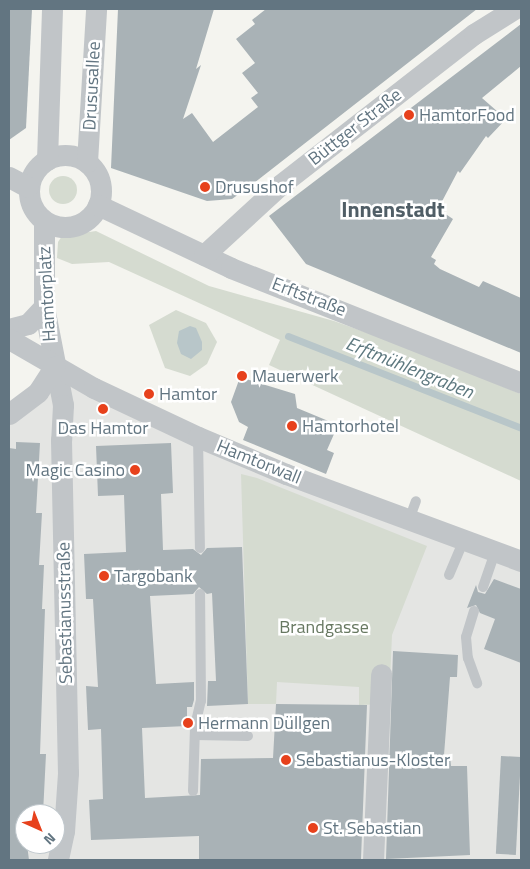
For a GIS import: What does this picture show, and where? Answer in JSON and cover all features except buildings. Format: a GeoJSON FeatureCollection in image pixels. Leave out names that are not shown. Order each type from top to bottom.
{"type":"FeatureCollection","features":[{"type":"Feature","properties":{"kind":"street"},"geometry":{"type":"LineString","coordinates":[[47,160],[52,9]]}},
{"type":"Feature","properties":{"kind":"street","name":"Drususallee"},"geometry":{"type":"LineString","coordinates":[[87,162],[96,9]]}},
{"type":"Feature","properties":{"kind":"street","name":"Büttger Straße"},"geometry":{"type":"LineString","coordinates":[[204,255],[280,185],[474,34],[514,9]]}},
{"type":"Feature","properties":{"kind":"street"},"geometry":{"type":"LineString","coordinates":[[67,155],[87,162],[100,182],[98,205],[85,222],[75,226],[54,226],[44,222],[31,206],[28,187],[35,171],[47,160],[67,155]]}},
{"type":"Feature","properties":{"kind":"street"},"geometry":{"type":"LineString","coordinates":[[9,177],[28,187]]}},
{"type":"Feature","properties":{"kind":"street","name":"Erftstraße"},"geometry":{"type":"LineString","coordinates":[[98,205],[204,255],[521,383]]}},
{"type":"Feature","properties":{"kind":"street","name":"Hamtorplatz"},"geometry":{"type":"LineString","coordinates":[[44,222],[44,307],[54,366]]}},
{"type":"Feature","properties":{"kind":"street"},"geometry":{"type":"LineString","coordinates":[[9,329],[28,324],[44,307]]}},
{"type":"Feature","properties":{"kind":"street","name":"Hamtorwall"},"geometry":{"type":"LineString","coordinates":[[9,338],[54,366],[198,437],[412,511],[464,540],[521,561]]}},
{"type":"Feature","properties":{"kind":"street"},"geometry":{"type":"LineString","coordinates":[[9,414],[38,392],[54,366]]}},
{"type":"Feature","properties":{"kind":"street","name":"Sebastianusstraße"},"geometry":{"type":"LineString","coordinates":[[54,366],[63,398],[61,440],[68,772],[64,831],[58,860]]}},
{"type":"Feature","properties":{"kind":"street"},"geometry":{"type":"LineString","coordinates":[[373,860],[381,674]]}},
{"type":"Feature","properties":{"kind":"lane"},"geometry":{"type":"LineString","coordinates":[[198,437],[200,548]]}},
{"type":"Feature","properties":{"kind":"lane"},"geometry":{"type":"LineString","coordinates":[[449,575],[464,540]]}},
{"type":"Feature","properties":{"kind":"lane"},"geometry":{"type":"LineString","coordinates":[[483,588],[495,552]]}},
{"type":"Feature","properties":{"kind":"lane"},"geometry":{"type":"LineString","coordinates":[[193,792],[195,734],[201,701],[200,594]]}},
{"type":"Feature","properties":{"kind":"lane"},"geometry":{"type":"LineString","coordinates":[[474,611],[466,637],[468,658],[477,683]]}},
{"type":"Feature","properties":{"kind":"lane"},"geometry":{"type":"LineString","coordinates":[[195,734],[248,736]]}},
{"type":"Feature","properties":{"kind":"shaded area"},"geometry":{"type":"Polygon","coordinates":[[[190,326],[196,328],[202,342],[202,350],[191,359],[181,354],[177,343],[179,331],[190,326]]]}},
{"type":"Feature","properties":{"kind":"shaded area"},"geometry":{"type":"Polygon","coordinates":[[[50,367],[521,564],[521,860],[9,860],[9,411],[50,367]]]}},
{"type":"Feature","properties":{"kind":"green space"},"geometry":{"type":"Polygon","coordinates":[[[63,176],[73,180],[77,190],[73,200],[63,204],[53,200],[49,190],[53,180],[63,176]]]}},
{"type":"Feature","properties":{"kind":"green space"},"geometry":{"type":"Polygon","coordinates":[[[96,231],[209,286],[334,321],[404,346],[521,394],[521,481],[269,365],[280,340],[109,262],[72,264],[57,258],[58,242],[62,236],[96,231]]]}},
{"type":"Feature","properties":{"kind":"green space"},"geometry":{"type":"Polygon","coordinates":[[[176,310],[206,323],[217,342],[207,364],[190,376],[165,368],[149,325],[176,310]]]}},
{"type":"Feature","properties":{"kind":"green space","name":"Brandgasse"},"geometry":{"type":"Polygon","coordinates":[[[241,474],[257,478],[427,546],[392,635],[389,704],[359,705],[359,687],[277,682],[276,704],[248,704],[241,474]]]}},
{"type":"Feature","properties":{"kind":"waterway","name":"Erftmühlengraben"},"geometry":{"type":"LineString","coordinates":[[288,336],[521,428]]}},
{"type":"Feature","properties":{"kind":"place","name":"HamtorFood"},"geometry":{"type":"Point","coordinates":[409,115]}},
{"type":"Feature","properties":{"kind":"place","name":"Drusushof"},"geometry":{"type":"Point","coordinates":[205,187]}},
{"type":"Feature","properties":{"kind":"place","name":"Mauerwerk"},"geometry":{"type":"Point","coordinates":[242,376]}},
{"type":"Feature","properties":{"kind":"place","name":"Hamtor"},"geometry":{"type":"Point","coordinates":[149,394]}},
{"type":"Feature","properties":{"kind":"place","name":"Das Hamtor"},"geometry":{"type":"Point","coordinates":[103,409]}},
{"type":"Feature","properties":{"kind":"place","name":"Hamtorhotel"},"geometry":{"type":"Point","coordinates":[292,426]}},
{"type":"Feature","properties":{"kind":"place","name":"Magic Casino"},"geometry":{"type":"Point","coordinates":[135,470]}},
{"type":"Feature","properties":{"kind":"place","name":"Targobank"},"geometry":{"type":"Point","coordinates":[104,576]}},
{"type":"Feature","properties":{"kind":"place","name":"Hermann Düllgen"},"geometry":{"type":"Point","coordinates":[188,723]}},
{"type":"Feature","properties":{"kind":"place","name":"Sebastianus-Kloster"},"geometry":{"type":"Point","coordinates":[286,760]}},
{"type":"Feature","properties":{"kind":"place","name":"St. Sebastian"},"geometry":{"type":"Point","coordinates":[313,828]}},
{"type":"Feature","properties":{"kind":"district","name":"Innenstadt"},"geometry":{"type":"Point","coordinates":[393,210]}}]}
